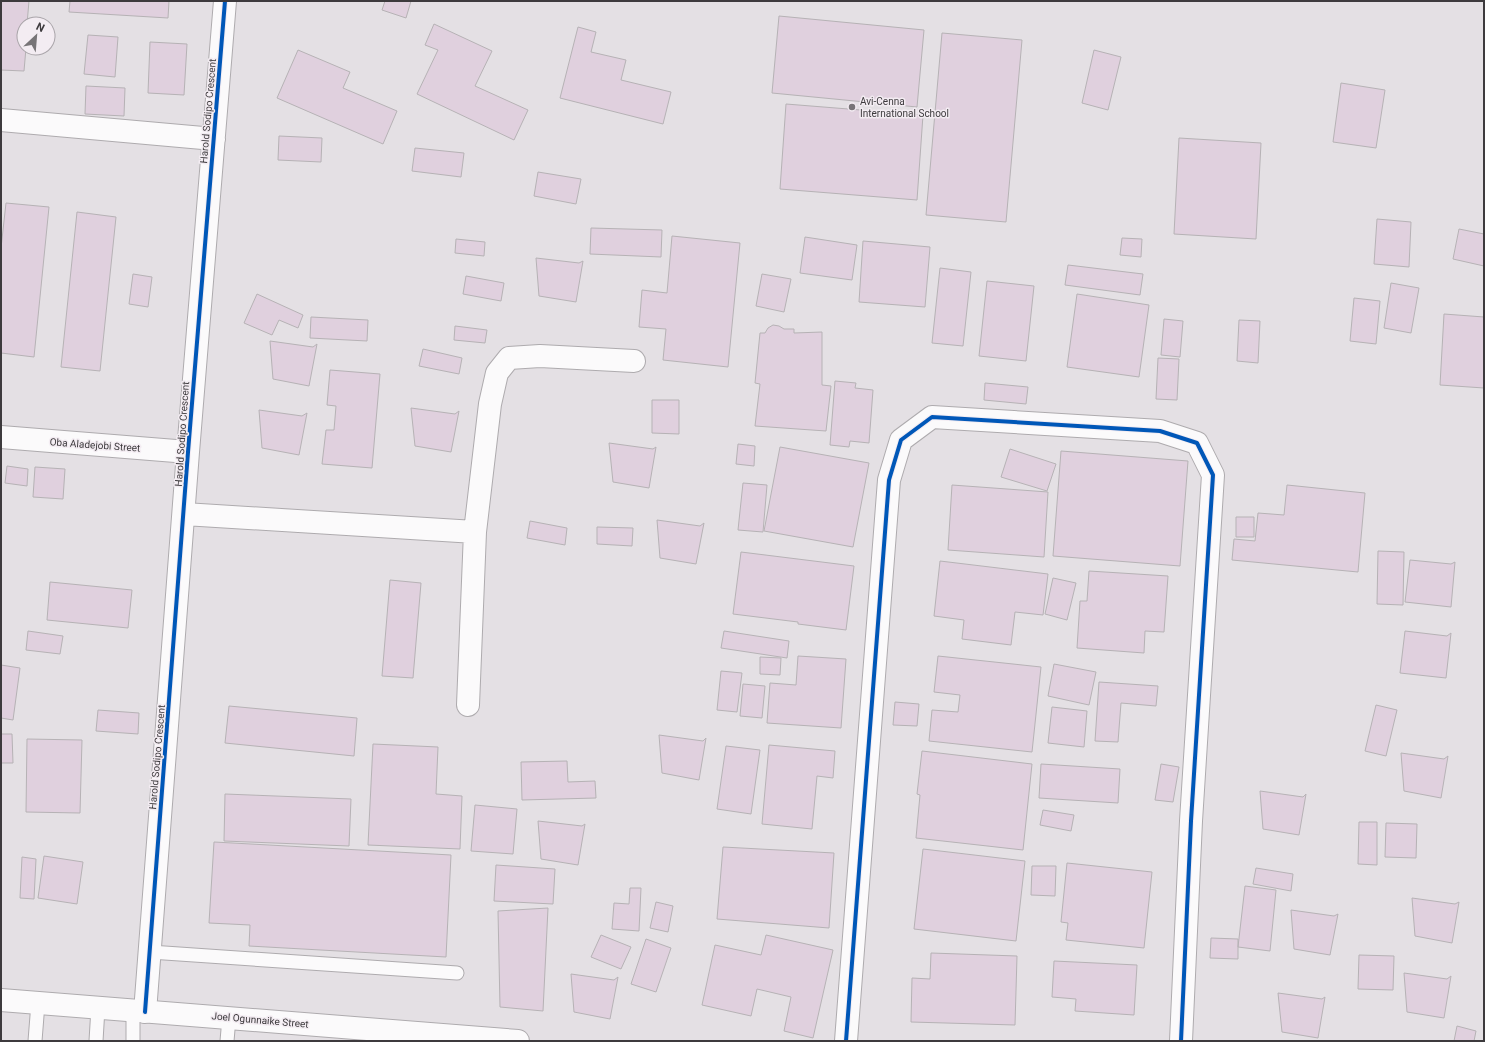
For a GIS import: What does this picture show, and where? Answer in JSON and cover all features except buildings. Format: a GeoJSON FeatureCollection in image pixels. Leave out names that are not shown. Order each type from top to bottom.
{"type":"FeatureCollection","features":[{"type":"Feature","properties":{"kind":"street","name":"Harold Sodipo Crescent"},"geometry":{"type":"LineString","coordinates":[[139,1011],[150,952],[188,452],[225,1]]}},
{"type":"Feature","properties":{"kind":"street"},"geometry":{"type":"LineString","coordinates":[[1,120],[214,139]]}},
{"type":"Feature","properties":{"kind":"street"},"geometry":{"type":"LineString","coordinates":[[468,706],[475,532],[490,404],[497,372],[509,358],[540,356],[634,361]]}},
{"type":"Feature","properties":{"kind":"street"},"geometry":{"type":"LineString","coordinates":[[846,1041],[889,480],[901,440],[932,417],[1160,431],[1197,443],[1213,475],[1191,821],[1181,1041]]}},
{"type":"Feature","properties":{"kind":"street","name":"Oba Aladejobi Street"},"geometry":{"type":"LineString","coordinates":[[1,438],[188,452]]}},
{"type":"Feature","properties":{"kind":"street"},"geometry":{"type":"LineString","coordinates":[[184,514],[475,532]]}},
{"type":"Feature","properties":{"kind":"street","name":"Joel Ogunnaike Street"},"geometry":{"type":"LineString","coordinates":[[1,1000],[229,1018],[385,1036],[518,1041]]}},
{"type":"Feature","properties":{"kind":"lane"},"geometry":{"type":"LineString","coordinates":[[150,952],[457,973]]}},
{"type":"Feature","properties":{"kind":"lane"},"geometry":{"type":"LineString","coordinates":[[35,1041],[38,1003]]}},
{"type":"Feature","properties":{"kind":"lane"},"geometry":{"type":"LineString","coordinates":[[96,1041],[98,1008]]}},
{"type":"Feature","properties":{"kind":"lane"},"geometry":{"type":"LineString","coordinates":[[133,1041],[139,1011]]}},
{"type":"Feature","properties":{"kind":"lane"},"geometry":{"type":"LineString","coordinates":[[227,1041],[229,1018]]}},
{"type":"Feature","properties":{"kind":"cycle path"},"geometry":{"type":"LineString","coordinates":[[145,1012],[188,452],[225,1]]}},
{"type":"Feature","properties":{"kind":"cycle path"},"geometry":{"type":"LineString","coordinates":[[846,1041],[889,480],[901,440],[932,417],[1160,431],[1197,443],[1213,475],[1191,821],[1181,1041]]}},
{"type":"Feature","properties":{"kind":"place","name":"Avi-Cenna International School"},"geometry":{"type":"Point","coordinates":[852,107]}}]}
